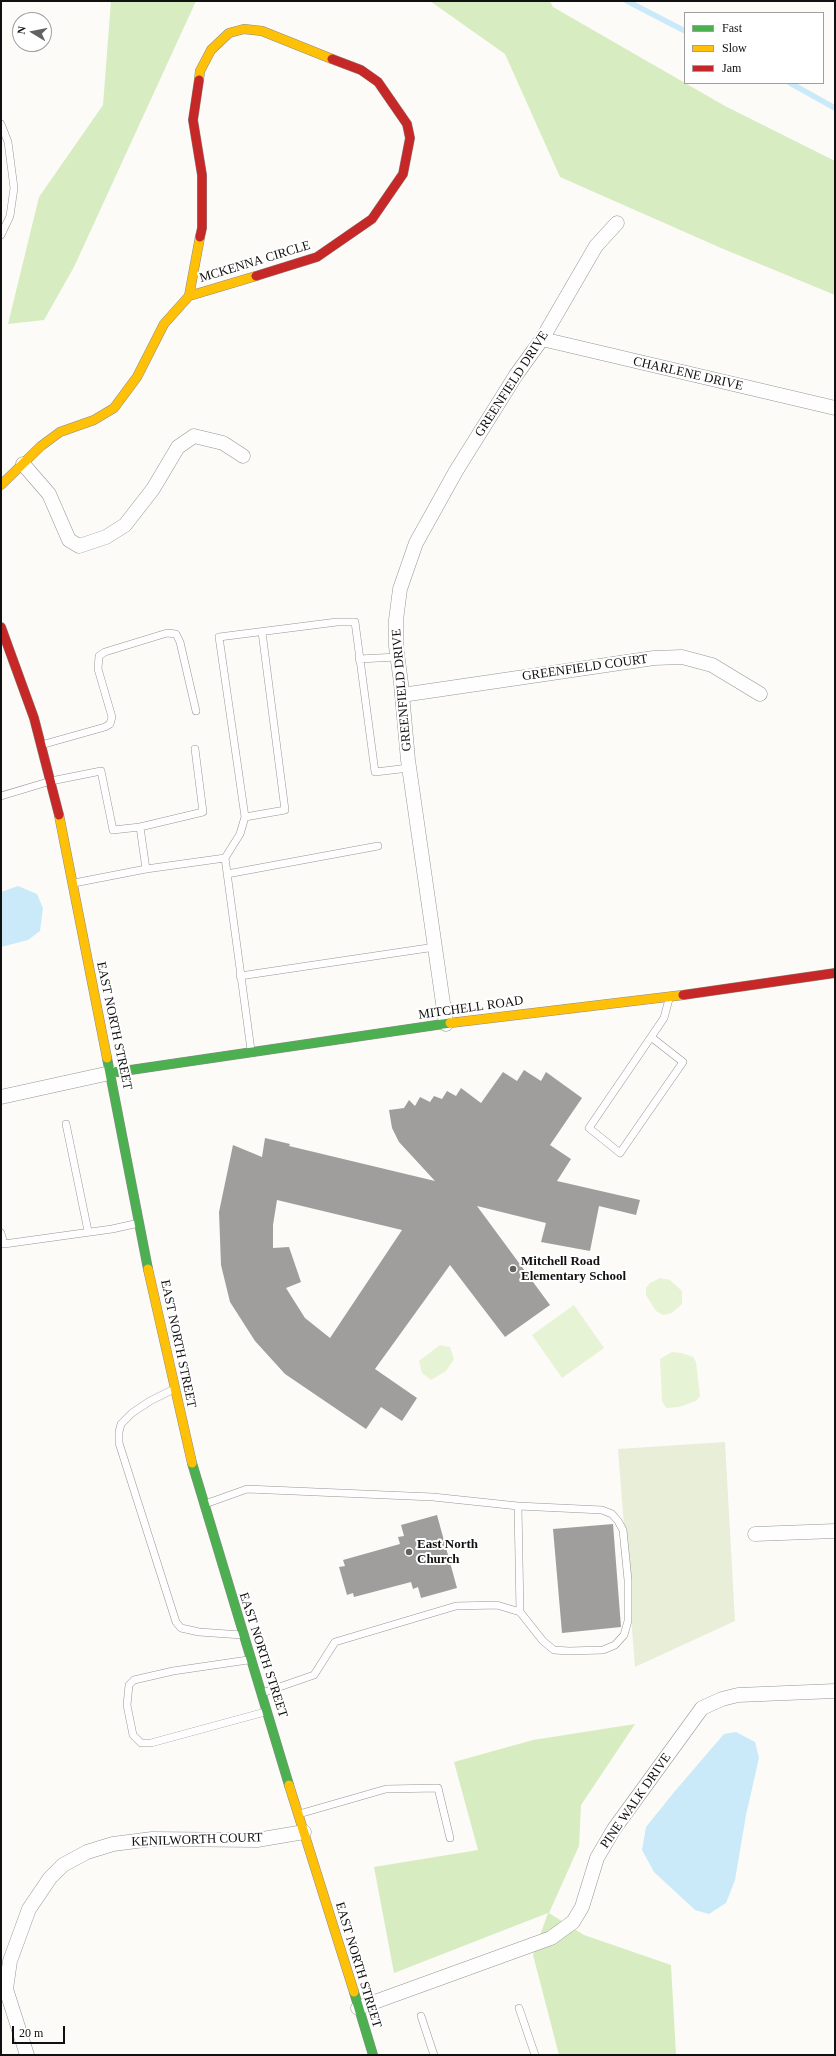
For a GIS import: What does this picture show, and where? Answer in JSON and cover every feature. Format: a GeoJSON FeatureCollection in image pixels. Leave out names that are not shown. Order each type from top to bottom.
{"type":"FeatureCollection","features":[{"type":"Feature","properties":{"kind":"street","name":"MCKENNA CIRCLE"},"geometry":{"type":"LineString","coordinates":[[1,485],[24,464],[40,446],[60,432],[94,420],[114,408],[137,377],[164,324],[188,296],[202,228],[202,175],[193,120],[200,71],[211,50],[229,33],[244,29],[262,31],[362,70],[378,82],[407,124],[410,138],[403,174],[372,219],[317,257],[188,296]]}},
{"type":"Feature","properties":{"kind":"street","name":"GREENFIELD DRIVE"},"geometry":{"type":"LineString","coordinates":[[446,1024],[409,768],[397,657],[396,620],[400,589],[416,544],[456,471],[516,375],[542,339],[596,246],[617,223]]}},
{"type":"Feature","properties":{"kind":"street","name":"CHARLENE DRIVE"},"geometry":{"type":"LineString","coordinates":[[542,339],[835,408]]}},
{"type":"Feature","properties":{"kind":"street"},"geometry":{"type":"LineString","coordinates":[[24,464],[49,494],[69,540],[79,546],[106,537],[125,525],[154,489],[178,447],[194,436],[224,443],[243,456]]}},
{"type":"Feature","properties":{"kind":"street","name":"EAST NORTH STREET"},"geometry":{"type":"LineString","coordinates":[[1,627],[34,718],[51,781],[174,1389],[190,1456],[243,1635],[268,1711],[372,2055]]}},
{"type":"Feature","properties":{"kind":"street","name":"GREENFIELD COURT"},"geometry":{"type":"LineString","coordinates":[[402,694],[654,658],[682,657],[712,665],[760,694]]}},
{"type":"Feature","properties":{"kind":"street","name":"MITCHELL ROAD"},"geometry":{"type":"LineString","coordinates":[[110,1073],[251,1051],[446,1024],[670,997],[835,972]]}},
{"type":"Feature","properties":{"kind":"street"},"geometry":{"type":"LineString","coordinates":[[1,1097],[110,1073]]}},
{"type":"Feature","properties":{"kind":"street"},"geometry":{"type":"LineString","coordinates":[[755,1534],[835,1531]]}},
{"type":"Feature","properties":{"kind":"street","name":"PINE WALK DRIVE"},"geometry":{"type":"LineString","coordinates":[[358,2008],[551,1938],[573,1922],[582,1907],[597,1858],[614,1829],[702,1708],[722,1699],[738,1695],[835,1690]]}},
{"type":"Feature","properties":{"kind":"street","name":"KENILWORTH COURT"},"geometry":{"type":"LineString","coordinates":[[27,2055],[4,1989],[13,1950],[29,1909],[50,1878],[74,1858],[87,1852],[121,1843],[152,1839],[257,1840],[304,1832]]}},
{"type":"Feature","properties":{"kind":"lane"},"geometry":{"type":"LineString","coordinates":[[1,124],[8,142],[14,188],[10,216],[1,234]]}},
{"type":"Feature","properties":{"kind":"lane"},"geometry":{"type":"LineString","coordinates":[[251,1051],[225,858],[240,834],[245,817],[219,637],[337,622],[355,622],[375,772],[409,768]]}},
{"type":"Feature","properties":{"kind":"lane"},"geometry":{"type":"LineString","coordinates":[[245,817],[285,810],[262,632]]}},
{"type":"Feature","properties":{"kind":"lane"},"geometry":{"type":"LineString","coordinates":[[41,745],[110,724],[112,717],[98,669],[99,656],[105,652],[167,633],[176,634],[180,642],[196,711]]}},
{"type":"Feature","properties":{"kind":"lane"},"geometry":{"type":"LineString","coordinates":[[360,659],[397,657]]}},
{"type":"Feature","properties":{"kind":"lane"},"geometry":{"type":"LineString","coordinates":[[1,796],[51,781],[101,771],[113,830],[140,827],[203,812],[196,749]]}},
{"type":"Feature","properties":{"kind":"lane"},"geometry":{"type":"LineString","coordinates":[[140,827],[146,868]]}},
{"type":"Feature","properties":{"kind":"lane"},"geometry":{"type":"LineString","coordinates":[[227,874],[378,846]]}},
{"type":"Feature","properties":{"kind":"lane"},"geometry":{"type":"LineString","coordinates":[[72,884],[146,868],[225,858]]}},
{"type":"Feature","properties":{"kind":"lane"},"geometry":{"type":"LineString","coordinates":[[240,976],[435,947]]}},
{"type":"Feature","properties":{"kind":"lane"},"geometry":{"type":"LineString","coordinates":[[651,1038],[683,1062],[620,1153],[589,1128],[664,1018],[670,997]]}},
{"type":"Feature","properties":{"kind":"lane"},"geometry":{"type":"LineString","coordinates":[[66,1124],[88,1231]]}},
{"type":"Feature","properties":{"kind":"lane"},"geometry":{"type":"LineString","coordinates":[[1,1233],[4,1244],[88,1231],[112,1229],[140,1223]]}},
{"type":"Feature","properties":{"kind":"lane"},"geometry":{"type":"LineString","coordinates":[[174,1389],[150,1401],[132,1413],[121,1424],[118,1432],[121,1450],[176,1622],[181,1628],[199,1632],[243,1635]]}},
{"type":"Feature","properties":{"kind":"lane"},"geometry":{"type":"LineString","coordinates":[[204,1505],[247,1489],[433,1497],[518,1506],[602,1510],[612,1514],[623,1530],[628,1580],[628,1621],[624,1634],[615,1645],[604,1650],[554,1650],[543,1641],[520,1612],[497,1605],[456,1606],[335,1642],[314,1675],[262,1693]]}},
{"type":"Feature","properties":{"kind":"lane"},"geometry":{"type":"LineString","coordinates":[[518,1506],[520,1612]]}},
{"type":"Feature","properties":{"kind":"lane"},"geometry":{"type":"LineString","coordinates":[[251,1659],[173,1671],[134,1680],[129,1685],[127,1705],[133,1735],[141,1743],[151,1743],[268,1711]]}},
{"type":"Feature","properties":{"kind":"lane"},"geometry":{"type":"LineString","coordinates":[[299,1814],[386,1789],[438,1788],[450,1838]]}},
{"type":"Feature","properties":{"kind":"lane"},"geometry":{"type":"LineString","coordinates":[[519,2008],[535,2055]]}},
{"type":"Feature","properties":{"kind":"lane"},"geometry":{"type":"LineString","coordinates":[[421,2016],[434,2055]]}},
{"type":"Feature","properties":{"kind":"green space"},"geometry":{"type":"Polygon","coordinates":[[[111,1],[196,1],[74,267],[44,320],[8,324],[39,197],[103,105],[111,1]]]}},
{"type":"Feature","properties":{"kind":"green space"},"geometry":{"type":"Polygon","coordinates":[[[430,1],[550,1],[553,7],[684,82],[684,84],[687,84],[725,106],[835,161],[835,295],[721,248],[560,177],[505,54],[430,1]]]}},
{"type":"Feature","properties":{"kind":"green space"},"geometry":{"type":"Polygon","coordinates":[[[660,1278],[670,1280],[682,1291],[682,1304],[672,1313],[663,1315],[656,1311],[646,1295],[646,1288],[650,1283],[660,1278]]]}},
{"type":"Feature","properties":{"kind":"green space"},"geometry":{"type":"Polygon","coordinates":[[[574,1305],[604,1348],[562,1378],[532,1335],[574,1305]]]}},
{"type":"Feature","properties":{"kind":"green space"},"geometry":{"type":"Polygon","coordinates":[[[440,1345],[450,1347],[454,1359],[446,1371],[431,1380],[422,1373],[419,1361],[440,1345]]]}},
{"type":"Feature","properties":{"kind":"green space"},"geometry":{"type":"Polygon","coordinates":[[[672,1352],[682,1353],[693,1357],[696,1362],[700,1396],[696,1401],[679,1407],[666,1408],[662,1401],[660,1359],[672,1352]]]}},
{"type":"Feature","properties":{"kind":"green space"},"geometry":{"type":"Polygon","coordinates":[[[725,1442],[735,1621],[635,1667],[618,1449],[725,1442]]]}},
{"type":"Feature","properties":{"kind":"green space"},"geometry":{"type":"Polygon","coordinates":[[[635,1724],[581,1805],[579,1846],[549,1913],[584,1935],[671,1965],[676,2055],[559,2055],[533,1955],[548,1913],[394,1973],[374,1867],[478,1850],[454,1762],[533,1740],[635,1724]]]}},
{"type":"Feature","properties":{"kind":"water"},"geometry":{"type":"Polygon","coordinates":[[[18,886],[37,894],[43,908],[40,931],[28,940],[1,947],[1,892],[18,886]]]}},
{"type":"Feature","properties":{"kind":"water"},"geometry":{"type":"Polygon","coordinates":[[[736,1732],[755,1742],[759,1758],[746,1815],[735,1880],[726,1903],[709,1914],[695,1910],[654,1872],[642,1850],[646,1827],[724,1734],[736,1732]]]}},
{"type":"Feature","properties":{"kind":"building"},"geometry":{"type":"Polygon","coordinates":[[[524,1070],[541,1081],[546,1072],[582,1098],[550,1145],[571,1159],[557,1181],[640,1200],[636,1215],[599,1206],[590,1251],[541,1242],[546,1223],[477,1206],[550,1305],[505,1337],[450,1265],[375,1369],[417,1398],[402,1421],[381,1407],[366,1429],[285,1374],[255,1341],[230,1302],[221,1265],[219,1212],[233,1145],[262,1157],[265,1138],[290,1144],[289,1146],[435,1181],[399,1142],[392,1128],[389,1110],[404,1108],[409,1100],[415,1106],[420,1097],[430,1102],[434,1096],[442,1099],[447,1091],[456,1096],[461,1088],[481,1103],[503,1072],[517,1081],[524,1070]],[[277,1200],[273,1225],[273,1248],[289,1247],[301,1282],[286,1288],[305,1318],[330,1338],[402,1230],[277,1200]]]}},
{"type":"Feature","properties":{"kind":"building","name":"East North Church"},"geometry":{"type":"Polygon","coordinates":[[[437,1515],[457,1588],[421,1598],[418,1587],[413,1589],[411,1582],[354,1597],[353,1593],[347,1595],[339,1567],[345,1566],[343,1560],[400,1544],[398,1537],[404,1536],[401,1525],[437,1515]]]}},
{"type":"Feature","properties":{"kind":"building"},"geometry":{"type":"Polygon","coordinates":[[[613,1524],[621,1627],[562,1633],[553,1529],[613,1524]]]}},
{"type":"Feature","properties":{"kind":"waterway"},"geometry":{"type":"LineString","coordinates":[[627,1],[684,30]]}},
{"type":"Feature","properties":{"kind":"waterway"},"geometry":{"type":"LineString","coordinates":[[792,84],[835,108]]}},
{"type":"Feature","properties":{"kind":"traffic: fast"},"geometry":{"type":"LineString","coordinates":[[110,1073],[450,1023]]}},
{"type":"Feature","properties":{"kind":"traffic: fast"},"geometry":{"type":"LineString","coordinates":[[107,1058],[148,1269]]}},
{"type":"Feature","properties":{"kind":"traffic: fast"},"geometry":{"type":"LineString","coordinates":[[192,1463],[289,1785]]}},
{"type":"Feature","properties":{"kind":"traffic: fast"},"geometry":{"type":"LineString","coordinates":[[354,1992],[373,2055]]}},
{"type":"Feature","properties":{"kind":"traffic: slow"},"geometry":{"type":"LineString","coordinates":[[199,80],[200,71],[211,50],[229,33],[244,29],[262,31],[332,59]]}},
{"type":"Feature","properties":{"kind":"traffic: slow"},"geometry":{"type":"LineString","coordinates":[[1,485],[41,446],[60,432],[94,420],[114,408],[137,377],[164,324],[189,296],[200,237]]}},
{"type":"Feature","properties":{"kind":"traffic: slow"},"geometry":{"type":"LineString","coordinates":[[189,296],[256,276]]}},
{"type":"Feature","properties":{"kind":"traffic: slow"},"geometry":{"type":"LineString","coordinates":[[59,815],[107,1058]]}},
{"type":"Feature","properties":{"kind":"traffic: slow"},"geometry":{"type":"LineString","coordinates":[[450,1023],[683,995]]}},
{"type":"Feature","properties":{"kind":"traffic: slow"},"geometry":{"type":"LineString","coordinates":[[148,1269],[192,1463]]}},
{"type":"Feature","properties":{"kind":"traffic: slow"},"geometry":{"type":"LineString","coordinates":[[289,1785],[354,1992]]}},
{"type":"Feature","properties":{"kind":"traffic: jam"},"geometry":{"type":"LineString","coordinates":[[256,276],[317,257],[372,219],[403,174],[410,138],[407,124],[378,82],[361,70],[332,59]]}},
{"type":"Feature","properties":{"kind":"traffic: jam"},"geometry":{"type":"LineString","coordinates":[[199,80],[193,120],[202,175],[202,228],[200,237]]}},
{"type":"Feature","properties":{"kind":"traffic: jam"},"geometry":{"type":"LineString","coordinates":[[1,627],[34,718],[59,815]]}},
{"type":"Feature","properties":{"kind":"traffic: jam"},"geometry":{"type":"LineString","coordinates":[[683,995],[835,973]]}},
{"type":"Feature","properties":{"kind":"place","name":"Mitchell Road Elementary School"},"geometry":{"type":"Point","coordinates":[513,1269]}},
{"type":"Feature","properties":{"kind":"place","name":"East North Church"},"geometry":{"type":"Point","coordinates":[409,1552]}}]}
